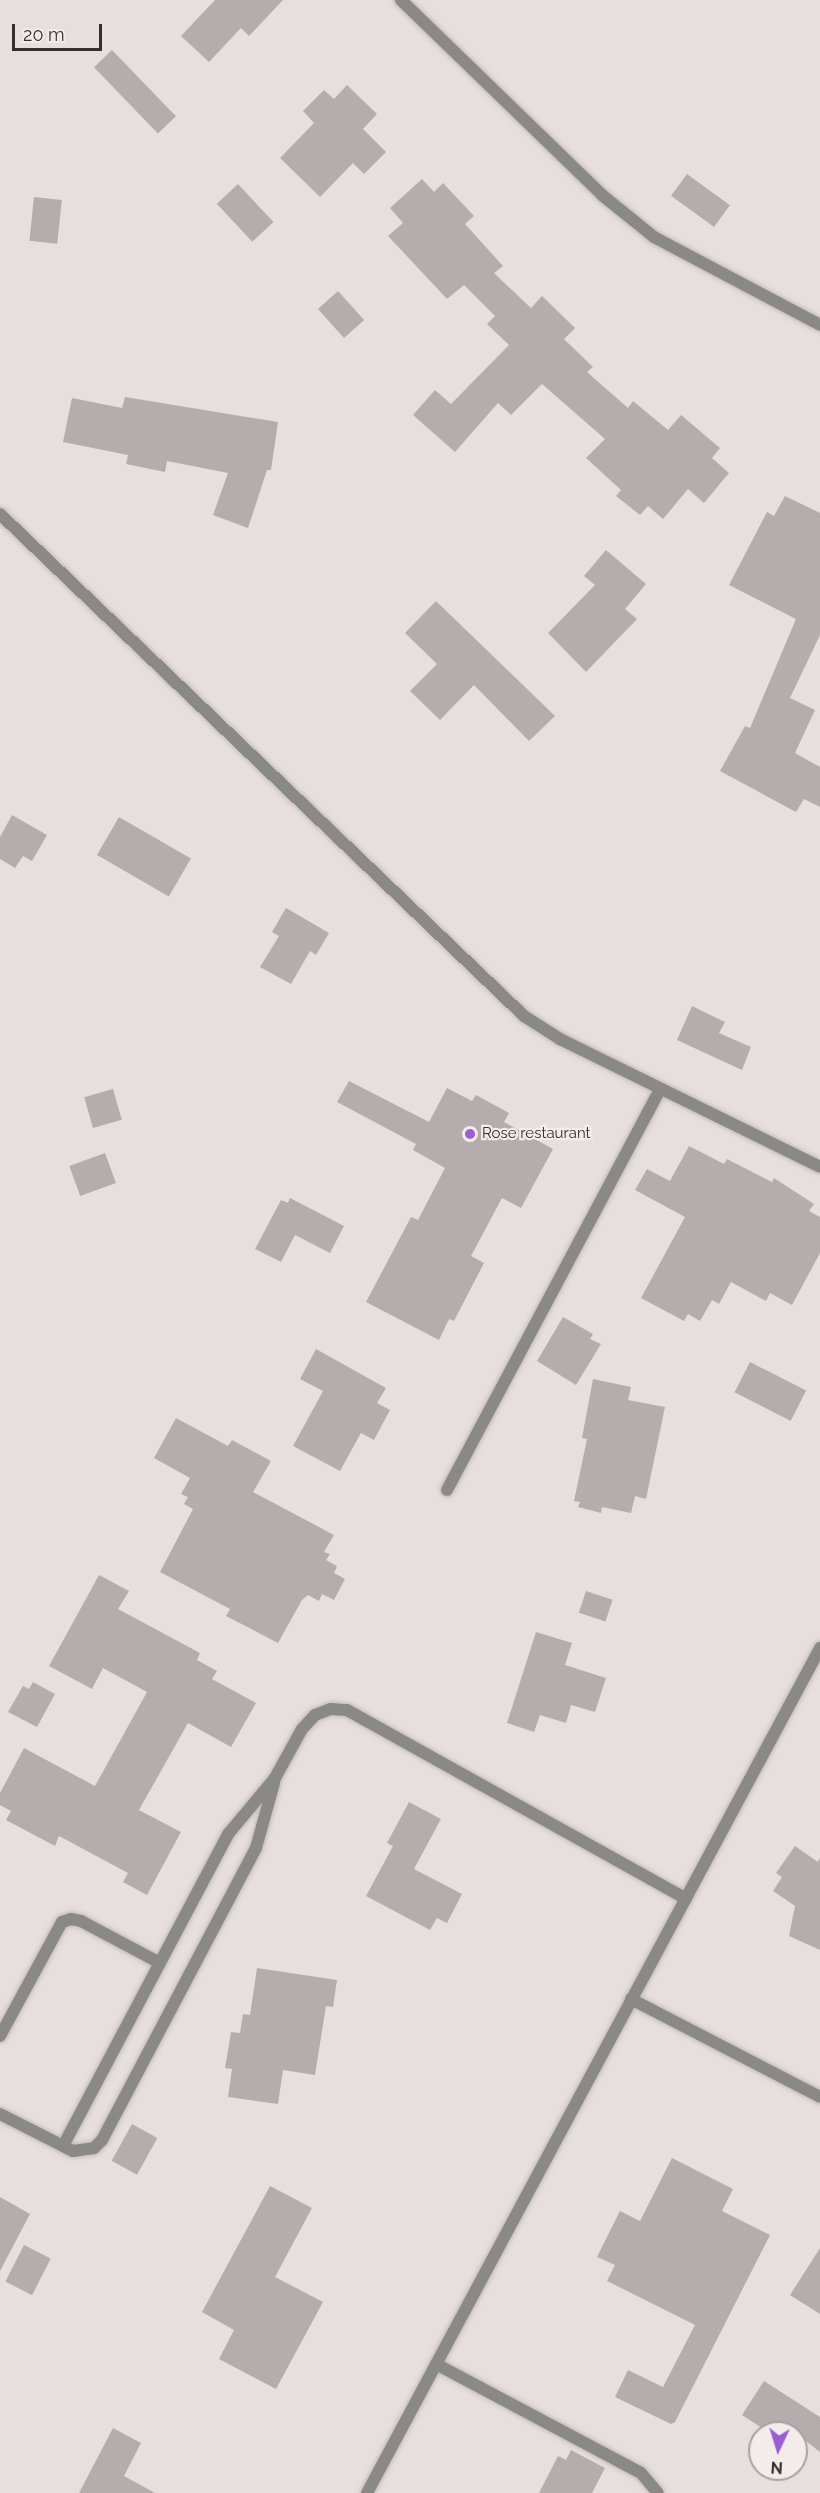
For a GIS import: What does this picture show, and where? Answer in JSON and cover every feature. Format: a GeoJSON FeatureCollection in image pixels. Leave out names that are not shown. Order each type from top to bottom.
{"type":"FeatureCollection","features":[{"type":"Feature","properties":{"kind":"street"},"geometry":{"type":"LineString","coordinates":[[401,0],[602,195],[654,237],[820,325]]}},
{"type":"Feature","properties":{"kind":"street"},"geometry":{"type":"LineString","coordinates":[[0,514],[509,1003],[560,1039],[820,1167]]}},
{"type":"Feature","properties":{"kind":"street"},"geometry":{"type":"LineString","coordinates":[[447,1490],[660,1089]]}},
{"type":"Feature","properties":{"kind":"street"},"geometry":{"type":"LineString","coordinates":[[367,2493],[820,1648]]}},
{"type":"Feature","properties":{"kind":"street"},"geometry":{"type":"LineString","coordinates":[[63,2146],[229,1833],[275,1778],[302,1729],[315,1715],[331,1709],[347,1710],[686,1899]]}},
{"type":"Feature","properties":{"kind":"street"},"geometry":{"type":"LineString","coordinates":[[0,2114],[63,2146],[84,2151],[102,2140],[256,1848],[275,1778]]}},
{"type":"Feature","properties":{"kind":"street"},"geometry":{"type":"LineString","coordinates":[[0,2036],[62,1922],[71,1919],[81,1922],[160,1963]]}},
{"type":"Feature","properties":{"kind":"street"},"geometry":{"type":"LineString","coordinates":[[632,1999],[820,2097]]}},
{"type":"Feature","properties":{"kind":"street"},"geometry":{"type":"LineString","coordinates":[[436,2364],[641,2473],[658,2493]]}},
{"type":"Feature","properties":{"kind":"building"},"geometry":{"type":"Polygon","coordinates":[[[215,0],[283,0],[249,36],[241,28],[209,62],[181,36],[215,0]]]}},
{"type":"Feature","properties":{"kind":"building"},"geometry":{"type":"Polygon","coordinates":[[[112,50],[176,116],[158,134],[94,67],[112,50]]]}},
{"type":"Feature","properties":{"kind":"building"},"geometry":{"type":"Polygon","coordinates":[[[347,85],[377,114],[363,129],[386,152],[364,174],[353,163],[320,197],[280,158],[314,123],[303,111],[324,90],[334,99],[347,85]]]}},
{"type":"Feature","properties":{"kind":"building"},"geometry":{"type":"Polygon","coordinates":[[[687,174],[730,205],[714,227],[671,196],[687,174]]]}},
{"type":"Feature","properties":{"kind":"building"},"geometry":{"type":"Polygon","coordinates":[[[422,179],[434,192],[443,183],[474,216],[465,224],[503,266],[494,273],[531,308],[542,296],[575,328],[564,339],[593,367],[587,372],[628,408],[633,401],[668,430],[681,415],[720,448],[712,458],[729,473],[704,503],[688,489],[663,519],[648,506],[640,515],[616,496],[621,490],[586,458],[605,439],[542,384],[511,415],[498,403],[455,452],[413,415],[435,390],[451,404],[509,345],[487,324],[495,316],[464,285],[447,299],[388,236],[403,223],[390,208],[422,179]]]}},
{"type":"Feature","properties":{"kind":"building"},"geometry":{"type":"Polygon","coordinates":[[[238,184],[273,222],[252,242],[217,204],[238,184]]]}},
{"type":"Feature","properties":{"kind":"building"},"geometry":{"type":"Polygon","coordinates":[[[34,197],[62,200],[57,244],[29,241],[34,197]]]}},
{"type":"Feature","properties":{"kind":"building"},"geometry":{"type":"Polygon","coordinates":[[[338,291],[364,320],[344,338],[318,309],[338,291]]]}},
{"type":"Feature","properties":{"kind":"building"},"geometry":{"type":"Polygon","coordinates":[[[125,397],[278,422],[271,470],[267,470],[248,528],[213,515],[228,473],[167,461],[165,472],[126,464],[128,455],[63,442],[72,398],[122,408],[125,397]]]}},
{"type":"Feature","properties":{"kind":"building"},"geometry":{"type":"Polygon","coordinates":[[[785,496],[820,513],[820,635],[790,698],[815,710],[795,753],[820,767],[820,807],[804,799],[796,812],[720,771],[745,726],[750,728],[796,619],[729,585],[767,512],[774,516],[785,496]]]}},
{"type":"Feature","properties":{"kind":"building"},"geometry":{"type":"Polygon","coordinates":[[[606,550],[646,584],[625,609],[637,619],[586,672],[548,633],[595,585],[584,576],[606,550]]]}},
{"type":"Feature","properties":{"kind":"building"},"geometry":{"type":"Polygon","coordinates":[[[436,601],[555,716],[529,741],[474,685],[440,720],[410,691],[437,664],[405,633],[436,601]]]}},
{"type":"Feature","properties":{"kind":"building"},"geometry":{"type":"Polygon","coordinates":[[[12,815],[47,835],[32,861],[23,856],[15,868],[0,859],[0,837],[12,815]]]}},
{"type":"Feature","properties":{"kind":"building"},"geometry":{"type":"Polygon","coordinates":[[[119,817],[191,858],[169,897],[97,855],[119,817]]]}},
{"type":"Feature","properties":{"kind":"building"},"geometry":{"type":"Polygon","coordinates":[[[286,908],[329,933],[316,955],[310,951],[291,984],[260,967],[279,936],[272,932],[286,908]]]}},
{"type":"Feature","properties":{"kind":"building"},"geometry":{"type":"Polygon","coordinates":[[[692,1006],[725,1022],[719,1033],[751,1047],[742,1070],[677,1040],[692,1006]]]}},
{"type":"Feature","properties":{"kind":"building"},"geometry":{"type":"Polygon","coordinates":[[[349,1081],[429,1122],[447,1088],[472,1101],[476,1095],[509,1113],[504,1122],[553,1149],[521,1208],[502,1198],[471,1256],[484,1263],[454,1321],[449,1319],[439,1340],[366,1302],[411,1217],[418,1220],[445,1168],[413,1150],[416,1144],[337,1102],[349,1081]]]}},
{"type":"Feature","properties":{"kind":"building"},"geometry":{"type":"Polygon","coordinates":[[[113,1089],[122,1120],[93,1128],[84,1097],[113,1089]]]}},
{"type":"Feature","properties":{"kind":"building"},"geometry":{"type":"Polygon","coordinates":[[[689,1146],[724,1164],[727,1159],[772,1182],[774,1178],[814,1204],[809,1211],[820,1217],[820,1253],[792,1305],[770,1293],[766,1301],[731,1282],[719,1304],[712,1300],[700,1321],[688,1314],[684,1321],[641,1298],[685,1217],[635,1190],[647,1169],[670,1181],[689,1146]]]}},
{"type":"Feature","properties":{"kind":"building"},"geometry":{"type":"Polygon","coordinates":[[[105,1153],[116,1183],[80,1196],[69,1166],[105,1153]]]}},
{"type":"Feature","properties":{"kind":"building"},"geometry":{"type":"Polygon","coordinates":[[[290,1198],[344,1226],[330,1253],[295,1235],[281,1262],[255,1249],[281,1200],[288,1203],[290,1198]]]}},
{"type":"Feature","properties":{"kind":"building"},"geometry":{"type":"Polygon","coordinates":[[[563,1317],[593,1334],[590,1339],[601,1344],[576,1385],[537,1361],[563,1317]]]}},
{"type":"Feature","properties":{"kind":"building"},"geometry":{"type":"Polygon","coordinates":[[[316,1349],[386,1388],[377,1403],[390,1410],[374,1440],[361,1433],[340,1471],[293,1446],[323,1391],[300,1379],[316,1349]]]}},
{"type":"Feature","properties":{"kind":"building"},"geometry":{"type":"Polygon","coordinates":[[[750,1362],[806,1391],[791,1421],[735,1392],[750,1362]]]}},
{"type":"Feature","properties":{"kind":"building"},"geometry":{"type":"Polygon","coordinates":[[[593,1379],[631,1387],[628,1400],[665,1407],[646,1499],[635,1496],[631,1513],[602,1507],[601,1513],[578,1507],[580,1502],[574,1501],[587,1439],[582,1438],[593,1379]]]}},
{"type":"Feature","properties":{"kind":"building"},"geometry":{"type":"Polygon","coordinates":[[[176,1418],[228,1446],[232,1440],[271,1461],[253,1492],[334,1535],[324,1552],[330,1554],[326,1560],[337,1566],[334,1573],[345,1579],[334,1600],[322,1594],[319,1601],[308,1595],[302,1600],[278,1643],[226,1616],[230,1609],[160,1572],[193,1509],[184,1504],[188,1497],[181,1494],[190,1478],[154,1458],[176,1418]]]}},
{"type":"Feature","properties":{"kind":"building"},"geometry":{"type":"Polygon","coordinates":[[[99,1575],[129,1591],[118,1609],[200,1653],[197,1660],[217,1671],[212,1679],[256,1703],[231,1747],[188,1723],[139,1810],[181,1832],[147,1895],[123,1882],[128,1873],[59,1836],[55,1846],[6,1820],[11,1811],[0,1805],[0,1793],[24,1748],[95,1786],[147,1692],[103,1668],[92,1689],[49,1666],[99,1575]]]}},
{"type":"Feature","properties":{"kind":"building"},"geometry":{"type":"Polygon","coordinates":[[[586,1591],[613,1600],[606,1622],[579,1613],[586,1591]]]}},
{"type":"Feature","properties":{"kind":"building"},"geometry":{"type":"Polygon","coordinates":[[[536,1632],[572,1643],[565,1665],[606,1678],[595,1712],[571,1705],[566,1723],[540,1715],[534,1732],[507,1723],[536,1632]]]}},
{"type":"Feature","properties":{"kind":"building"},"geometry":{"type":"Polygon","coordinates":[[[33,1682],[55,1694],[37,1727],[8,1712],[23,1686],[29,1689],[33,1682]]]}},
{"type":"Feature","properties":{"kind":"building"},"geometry":{"type":"Polygon","coordinates":[[[409,1802],[441,1819],[414,1869],[462,1894],[447,1923],[437,1918],[430,1930],[366,1896],[393,1846],[387,1843],[409,1802]]]}},
{"type":"Feature","properties":{"kind":"building"},"geometry":{"type":"Polygon","coordinates":[[[795,1846],[818,1862],[820,1858],[820,1950],[789,1936],[795,1906],[773,1891],[782,1877],[776,1873],[795,1846]]]}},
{"type":"Feature","properties":{"kind":"building"},"geometry":{"type":"Polygon","coordinates":[[[257,1968],[337,1980],[333,2007],[326,2006],[315,2075],[283,2070],[278,2104],[228,2097],[232,2069],[225,2068],[231,2032],[240,2033],[243,2014],[250,2015],[257,1968]]]}},
{"type":"Feature","properties":{"kind":"building"},"geometry":{"type":"Polygon","coordinates":[[[132,2124],[157,2138],[137,2175],[112,2161],[132,2124]]]}},
{"type":"Feature","properties":{"kind":"building"},"geometry":{"type":"Polygon","coordinates":[[[672,2158],[733,2189],[722,2211],[770,2235],[675,2422],[671,2424],[615,2397],[628,2370],[663,2387],[695,2325],[607,2281],[615,2265],[597,2257],[620,2211],[640,2221],[672,2158]]]}},
{"type":"Feature","properties":{"kind":"building"},"geometry":{"type":"Polygon","coordinates":[[[270,2186],[312,2208],[275,2277],[323,2302],[276,2389],[219,2359],[234,2330],[202,2312],[270,2186]]]}},
{"type":"Feature","properties":{"kind":"building"},"geometry":{"type":"Polygon","coordinates":[[[0,2197],[30,2214],[0,2271],[0,2197]]]}},
{"type":"Feature","properties":{"kind":"building"},"geometry":{"type":"Polygon","coordinates":[[[24,2245],[51,2259],[32,2295],[5,2282],[24,2245]]]}},
{"type":"Feature","properties":{"kind":"building"},"geometry":{"type":"Polygon","coordinates":[[[820,2248],[820,2314],[790,2295],[820,2248]]]}},
{"type":"Feature","properties":{"kind":"building"},"geometry":{"type":"Polygon","coordinates":[[[764,2381],[820,2417],[820,2452],[808,2442],[808,2421],[751,2421],[742,2415],[764,2381]]]}},
{"type":"Feature","properties":{"kind":"building"},"geometry":{"type":"Polygon","coordinates":[[[113,2428],[141,2443],[124,2476],[155,2493],[79,2493],[113,2428]]]}},
{"type":"Feature","properties":{"kind":"building"},"geometry":{"type":"Polygon","coordinates":[[[571,2450],[605,2468],[592,2493],[539,2493],[558,2456],[566,2460],[571,2450]]]}},
{"type":"Feature","properties":{"kind":"place","name":"Rose restaurant"},"geometry":{"type":"Point","coordinates":[470,1134]}}]}
